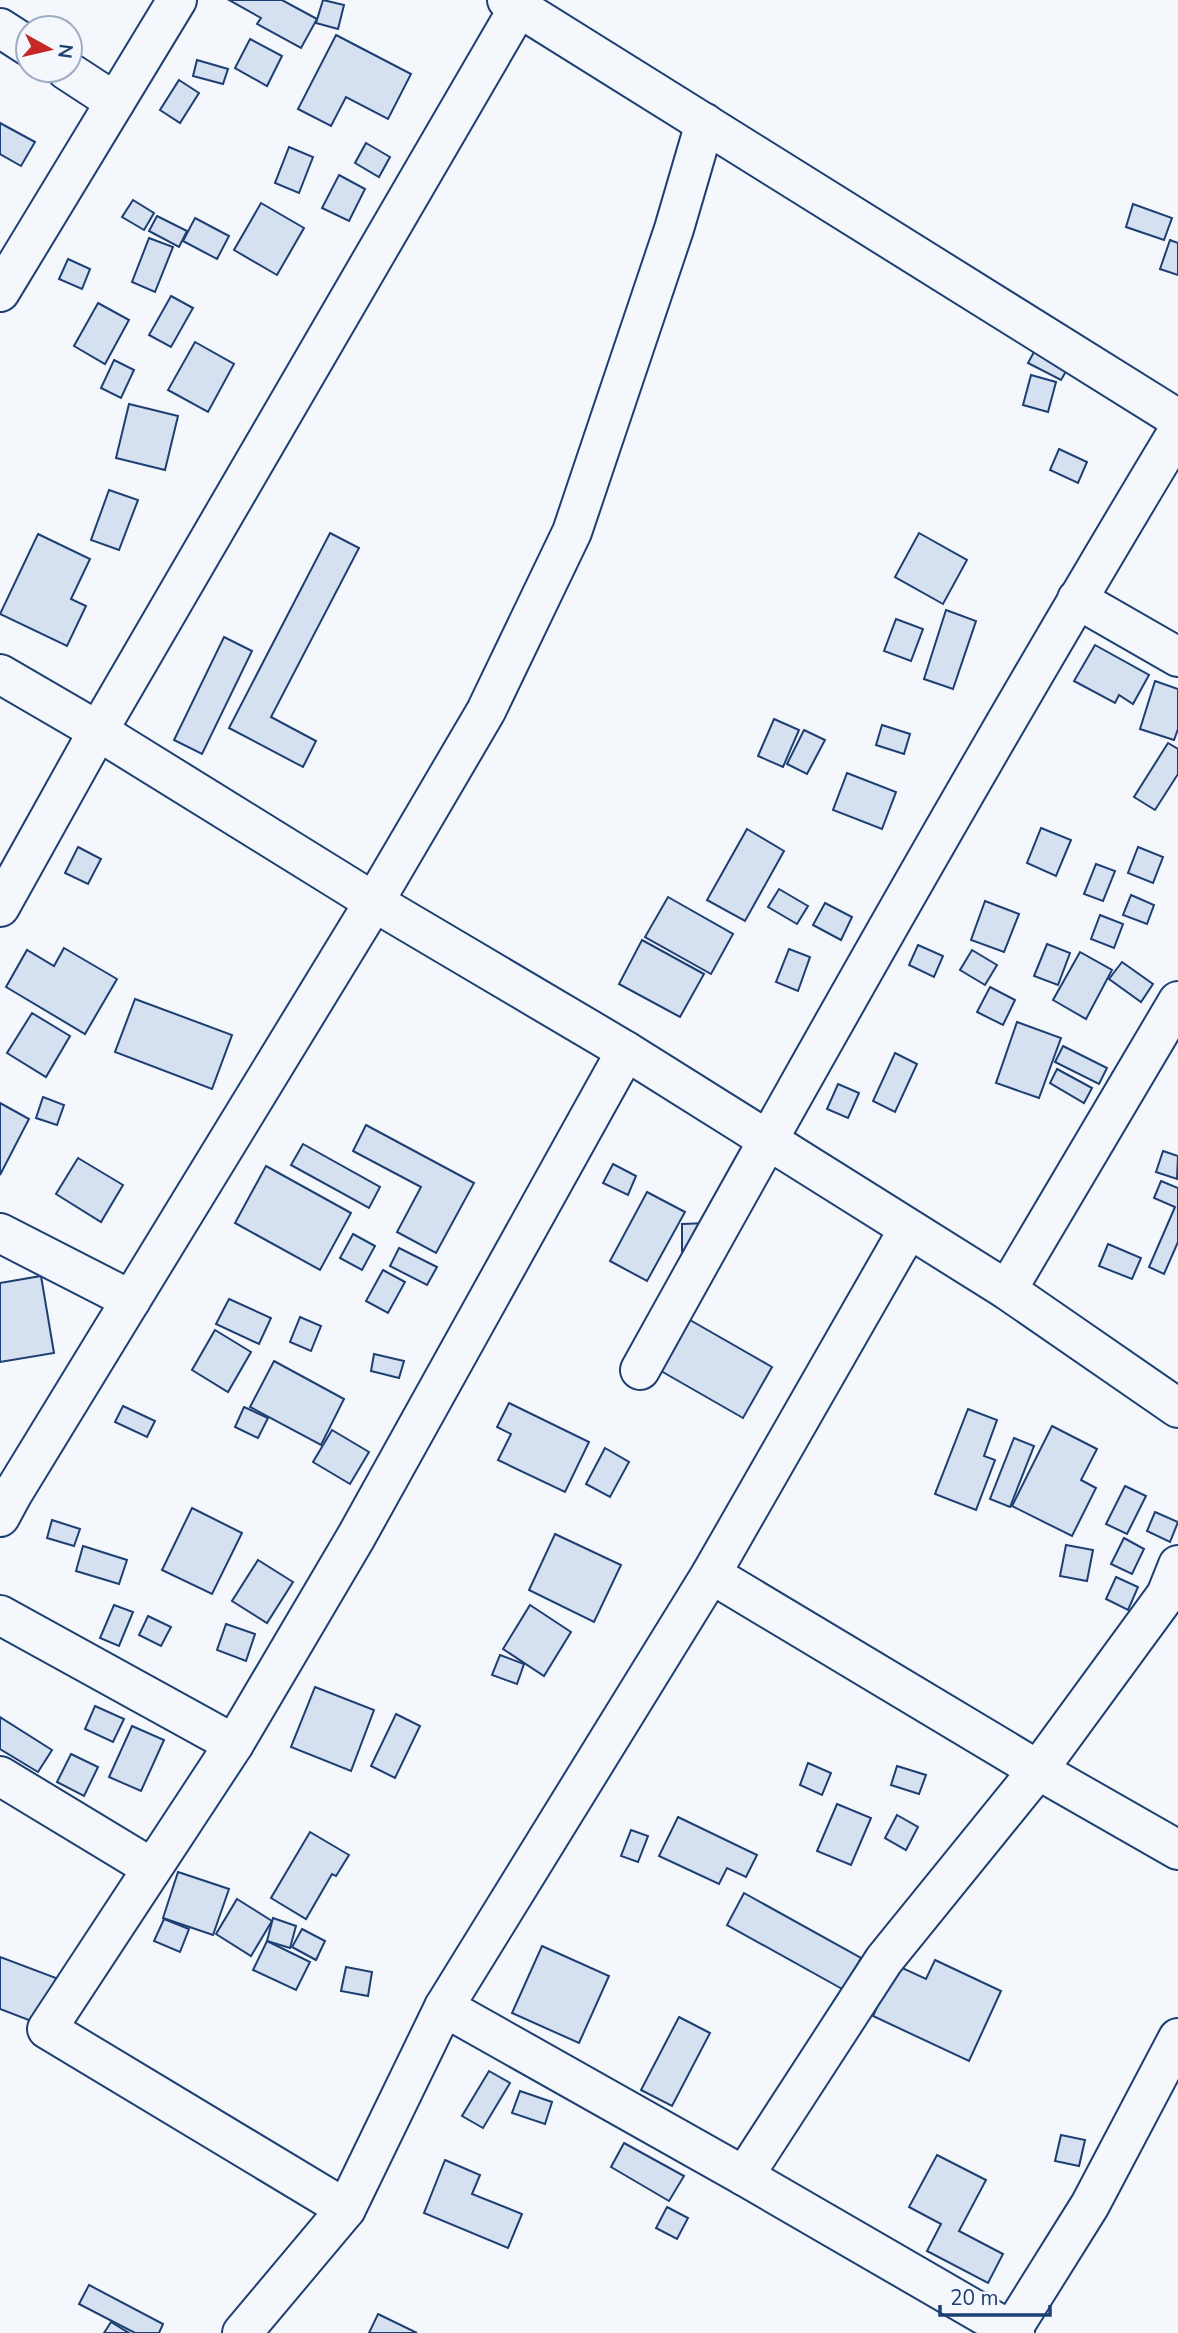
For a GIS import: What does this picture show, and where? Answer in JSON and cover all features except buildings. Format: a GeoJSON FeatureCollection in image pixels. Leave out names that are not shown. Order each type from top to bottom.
{"type":"FeatureCollection","features":[{"type":"Feature","properties":{"kind":"street"},"geometry":{"type":"LineString","coordinates":[[0,292],[177,0]]}},
{"type":"Feature","properties":{"kind":"street"},"geometry":{"type":"LineString","coordinates":[[0,907],[516,2],[1178,419]]}},
{"type":"Feature","properties":{"kind":"street"},"geometry":{"type":"LineString","coordinates":[[84,82],[115,102]]}},
{"type":"Feature","properties":{"kind":"street"},"geometry":{"type":"LineString","coordinates":[[4,1498],[131,1300],[374,902],[486,711],[572,532],[674,229],[705,122]]}},
{"type":"Feature","properties":{"kind":"street"},"geometry":{"type":"LineString","coordinates":[[640,1370],[766,1141],[1077,599],[1178,431]]}},
{"type":"Feature","properties":{"kind":"street"},"geometry":{"type":"LineString","coordinates":[[1077,599],[1178,657]]}},
{"type":"Feature","properties":{"kind":"street"},"geometry":{"type":"LineString","coordinates":[[0,674],[99,731],[374,902],[626,1051],[1007,1290],[1178,1408]]}},
{"type":"Feature","properties":{"kind":"street"},"geometry":{"type":"LineString","coordinates":[[1007,1290],[1178,1000]]}},
{"type":"Feature","properties":{"kind":"street"},"geometry":{"type":"LineString","coordinates":[[346,2209],[47,2029],[234,1744],[356,1537],[626,1051]]}},
{"type":"Feature","properties":{"kind":"street"},"geometry":{"type":"LineString","coordinates":[[242,2333],[346,2209],[444,2007],[711,1574],[908,1230]]}},
{"type":"Feature","properties":{"kind":"street"},"geometry":{"type":"LineString","coordinates":[[0,1233],[131,1300]]}},
{"type":"Feature","properties":{"kind":"street"},"geometry":{"type":"LineString","coordinates":[[744,2176],[884,1960],[1038,1770],[1166,1595],[1178,1565]]}},
{"type":"Feature","properties":{"kind":"street"},"geometry":{"type":"LineString","coordinates":[[711,1574],[1038,1770],[1178,1850]]}},
{"type":"Feature","properties":{"kind":"street"},"geometry":{"type":"LineString","coordinates":[[0,1615],[234,1744]]}},
{"type":"Feature","properties":{"kind":"street"},"geometry":{"type":"LineString","coordinates":[[0,1776],[152,1868]]}},
{"type":"Feature","properties":{"kind":"street"},"geometry":{"type":"LineString","coordinates":[[444,2007],[744,2176],[1012,2332],[1090,2205],[1178,2038]]}}]}
